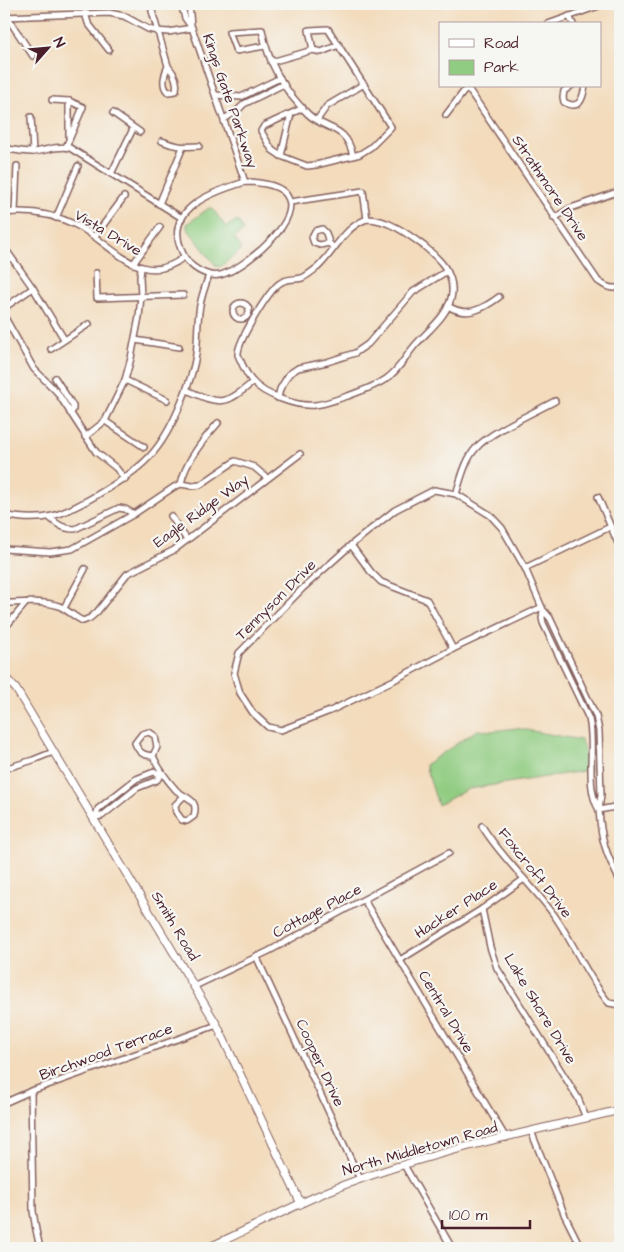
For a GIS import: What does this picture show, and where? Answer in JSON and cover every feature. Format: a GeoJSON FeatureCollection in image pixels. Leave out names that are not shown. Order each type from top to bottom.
{"type":"FeatureCollection","features":[{"type":"Feature","properties":{"kind":"street","name":"Kings Gate Parkway"},"geometry":{"type":"LineString","coordinates":[[181,4],[185,18],[192,28]]}},
{"type":"Feature","properties":{"kind":"street","name":"Kings Gate Parkway"},"geometry":{"type":"LineString","coordinates":[[188,4],[192,28],[245,182]]}},
{"type":"Feature","properties":{"kind":"street"},"geometry":{"type":"LineString","coordinates":[[554,22],[604,4]]}},
{"type":"Feature","properties":{"kind":"street"},"geometry":{"type":"LineString","coordinates":[[614,4],[620,5]]}},
{"type":"Feature","properties":{"kind":"street"},"geometry":{"type":"LineString","coordinates":[[152,10],[168,66],[177,85],[176,91],[168,92],[165,89],[165,73],[168,66]]}},
{"type":"Feature","properties":{"kind":"street"},"geometry":{"type":"LineString","coordinates":[[85,13],[88,23],[108,50]]}},
{"type":"Feature","properties":{"kind":"street"},"geometry":{"type":"LineString","coordinates":[[5,17],[109,13],[124,16],[148,29],[157,31],[168,32],[192,28]]}},
{"type":"Feature","properties":{"kind":"street"},"geometry":{"type":"LineString","coordinates":[[570,16],[572,22]]}},
{"type":"Feature","properties":{"kind":"street"},"geometry":{"type":"LineString","coordinates":[[5,17],[33,56]]}},
{"type":"Feature","properties":{"kind":"street"},"geometry":{"type":"LineString","coordinates":[[303,108],[264,126],[261,131],[272,150],[281,156],[307,166],[353,156],[371,147],[391,127],[328,29],[309,30],[313,50]]}},
{"type":"Feature","properties":{"kind":"street"},"geometry":{"type":"LineString","coordinates":[[265,46],[236,51],[230,32],[262,30],[271,62],[284,84],[309,115],[343,134],[350,144],[353,156]]}},
{"type":"Feature","properties":{"kind":"street"},"geometry":{"type":"LineString","coordinates":[[271,62],[313,50],[320,52],[339,46]]}},
{"type":"Feature","properties":{"kind":"street"},"geometry":{"type":"LineString","coordinates":[[216,95],[241,97],[280,78]]}},
{"type":"Feature","properties":{"kind":"street"},"geometry":{"type":"LineString","coordinates":[[224,119],[244,104],[284,84]]}},
{"type":"Feature","properties":{"kind":"street"},"geometry":{"type":"LineString","coordinates":[[317,120],[327,106],[364,84]]}},
{"type":"Feature","properties":{"kind":"street"},"geometry":{"type":"LineString","coordinates":[[446,115],[467,88]]}},
{"type":"Feature","properties":{"kind":"street","name":"Strathmore Drive"},"geometry":{"type":"LineString","coordinates":[[469,88],[598,281],[606,287],[615,289],[620,287]]}},
{"type":"Feature","properties":{"kind":"street"},"geometry":{"type":"LineString","coordinates":[[568,88],[564,91],[563,97],[564,102],[570,105],[582,101],[585,88]]}},
{"type":"Feature","properties":{"kind":"street"},"geometry":{"type":"LineString","coordinates":[[52,100],[69,101],[83,107],[66,147]]}},
{"type":"Feature","properties":{"kind":"street"},"geometry":{"type":"LineString","coordinates":[[69,101],[69,140]]}},
{"type":"Feature","properties":{"kind":"street"},"geometry":{"type":"LineString","coordinates":[[113,113],[140,132]]}},
{"type":"Feature","properties":{"kind":"street"},"geometry":{"type":"LineString","coordinates":[[281,156],[291,114]]}},
{"type":"Feature","properties":{"kind":"street"},"geometry":{"type":"LineString","coordinates":[[32,117],[33,152]]}},
{"type":"Feature","properties":{"kind":"street"},"geometry":{"type":"LineString","coordinates":[[111,174],[133,128]]}},
{"type":"Feature","properties":{"kind":"street"},"geometry":{"type":"LineString","coordinates":[[162,141],[173,146],[199,146]]}},
{"type":"Feature","properties":{"kind":"street"},"geometry":{"type":"LineString","coordinates":[[4,148],[20,152],[33,152],[66,147],[182,218]]}},
{"type":"Feature","properties":{"kind":"street"},"geometry":{"type":"LineString","coordinates":[[159,204],[183,147]]}},
{"type":"Feature","properties":{"kind":"street"},"geometry":{"type":"LineString","coordinates":[[15,212],[17,166]]}},
{"type":"Feature","properties":{"kind":"street"},"geometry":{"type":"LineString","coordinates":[[56,218],[78,166]]}},
{"type":"Feature","properties":{"kind":"street"},"geometry":{"type":"LineString","coordinates":[[245,182],[274,187],[284,192],[290,202],[290,212],[275,236],[242,264],[226,273],[218,276],[209,275],[196,269],[184,256],[177,239],[177,230],[182,218],[200,200],[245,182]]}},
{"type":"Feature","properties":{"kind":"street"},"geometry":{"type":"LineString","coordinates":[[290,202],[363,191],[367,218]]}},
{"type":"Feature","properties":{"kind":"street"},"geometry":{"type":"LineString","coordinates":[[554,218],[571,208],[620,191]]}},
{"type":"Feature","properties":{"kind":"street"},"geometry":{"type":"LineString","coordinates":[[95,236],[124,197]]}},
{"type":"Feature","properties":{"kind":"street","name":"Vista Drive"},"geometry":{"type":"LineString","coordinates":[[4,213],[35,212],[75,225],[95,236],[141,268],[154,269],[168,266],[184,256]]}},
{"type":"Feature","properties":{"kind":"street"},"geometry":{"type":"LineString","coordinates":[[367,218],[407,233],[440,260],[451,280],[452,292],[448,306],[415,345],[401,366],[386,379],[369,388],[313,406],[301,405],[278,398],[253,382],[243,366],[238,351],[242,340],[254,318],[278,284],[286,279],[304,278],[318,266],[357,222],[367,218]]}},
{"type":"Feature","properties":{"kind":"street"},"geometry":{"type":"LineString","coordinates":[[133,264],[160,227]]}},
{"type":"Feature","properties":{"kind":"street"},"geometry":{"type":"LineString","coordinates":[[329,244],[334,248]]}},
{"type":"Feature","properties":{"kind":"street"},"geometry":{"type":"LineString","coordinates":[[4,247],[33,288],[64,339]]}},
{"type":"Feature","properties":{"kind":"street","name":"Vista Drive"},"geometry":{"type":"LineString","coordinates":[[85,437],[105,421],[124,380],[139,317],[141,268]]}},
{"type":"Feature","properties":{"kind":"street"},"geometry":{"type":"LineString","coordinates":[[278,398],[280,388],[289,374],[298,368],[355,353],[368,344],[413,292],[447,271]]}},
{"type":"Feature","properties":{"kind":"street"},"geometry":{"type":"LineString","coordinates":[[96,272],[97,298],[183,295]]}},
{"type":"Feature","properties":{"kind":"street"},"geometry":{"type":"LineString","coordinates":[[4,515],[33,519],[50,518],[66,513],[125,479],[153,455],[165,440],[187,390],[196,354],[199,312],[209,275]]}},
{"type":"Feature","properties":{"kind":"street"},"geometry":{"type":"LineString","coordinates":[[4,308],[33,288]]}},
{"type":"Feature","properties":{"kind":"street"},"geometry":{"type":"LineString","coordinates":[[448,306],[456,311],[468,312],[480,309],[499,297]]}},
{"type":"Feature","properties":{"kind":"street"},"geometry":{"type":"LineString","coordinates":[[248,315],[254,318]]}},
{"type":"Feature","properties":{"kind":"street"},"geometry":{"type":"LineString","coordinates":[[4,316],[29,361],[57,392],[96,452],[116,468],[125,479]]}},
{"type":"Feature","properties":{"kind":"street"},"geometry":{"type":"LineString","coordinates":[[51,348],[89,324]]}},
{"type":"Feature","properties":{"kind":"street"},"geometry":{"type":"LineString","coordinates":[[135,340],[179,347]]}},
{"type":"Feature","properties":{"kind":"street"},"geometry":{"type":"LineString","coordinates":[[55,378],[73,406],[73,410],[70,413]]}},
{"type":"Feature","properties":{"kind":"street"},"geometry":{"type":"LineString","coordinates":[[124,380],[167,400]]}},
{"type":"Feature","properties":{"kind":"street"},"geometry":{"type":"LineString","coordinates":[[187,390],[206,399],[218,402],[230,399],[253,382]]}},
{"type":"Feature","properties":{"kind":"street"},"geometry":{"type":"LineString","coordinates":[[456,494],[465,468],[476,448],[494,435],[555,401]]}},
{"type":"Feature","properties":{"kind":"street"},"geometry":{"type":"LineString","coordinates":[[105,421],[144,447]]}},
{"type":"Feature","properties":{"kind":"street"},"geometry":{"type":"LineString","coordinates":[[182,484],[183,474],[187,466],[218,423]]}},
{"type":"Feature","properties":{"kind":"street"},"geometry":{"type":"LineString","coordinates":[[267,478],[300,454]]}},
{"type":"Feature","properties":{"kind":"street","name":"Eagle Ridge Way"},"geometry":{"type":"LineString","coordinates":[[4,549],[50,552],[72,550],[134,514],[174,487],[182,484],[200,485],[235,461],[254,468],[267,478],[174,550],[127,574],[90,618],[83,621],[74,617],[64,608],[50,603],[4,602]]}},
{"type":"Feature","properties":{"kind":"street","name":"Tennyson Drive"},"geometry":{"type":"LineString","coordinates":[[542,608],[453,649],[338,707],[281,730],[268,727],[253,713],[240,693],[234,673],[239,653],[303,588],[351,545],[395,510],[434,490],[456,494],[490,515],[502,528],[525,568],[542,608],[543,623],[589,719],[593,795],[600,810],[600,828],[604,848],[620,880]]}},
{"type":"Feature","properties":{"kind":"street"},"geometry":{"type":"LineString","coordinates":[[598,497],[620,548]]}},
{"type":"Feature","properties":{"kind":"street"},"geometry":{"type":"LineString","coordinates":[[50,518],[58,525],[67,529],[74,529],[119,508],[134,514]]}},
{"type":"Feature","properties":{"kind":"street"},"geometry":{"type":"LineString","coordinates":[[171,516],[187,540]]}},
{"type":"Feature","properties":{"kind":"street"},"geometry":{"type":"LineString","coordinates":[[525,568],[610,527]]}},
{"type":"Feature","properties":{"kind":"street"},"geometry":{"type":"LineString","coordinates":[[351,545],[381,582],[427,600],[453,649]]}},
{"type":"Feature","properties":{"kind":"street"},"geometry":{"type":"LineString","coordinates":[[64,608],[85,568]]}},
{"type":"Feature","properties":{"kind":"street"},"geometry":{"type":"LineString","coordinates":[[4,629],[26,603]]}},
{"type":"Feature","properties":{"kind":"street","name":"Smith Road"},"geometry":{"type":"LineString","coordinates":[[4,676],[16,689],[53,752],[95,816],[217,1025],[301,1204]]}},
{"type":"Feature","properties":{"kind":"street"},"geometry":{"type":"LineString","coordinates":[[149,732],[156,736],[157,747],[153,756],[142,754],[135,743],[142,734],[149,732]]}},
{"type":"Feature","properties":{"kind":"street"},"geometry":{"type":"LineString","coordinates":[[4,769],[53,752]]}},
{"type":"Feature","properties":{"kind":"street"},"geometry":{"type":"LineString","coordinates":[[153,756],[162,774],[183,797],[189,798],[194,805],[194,816],[187,821],[182,820],[176,812],[175,804],[183,797]]}},
{"type":"Feature","properties":{"kind":"street"},"geometry":{"type":"LineString","coordinates":[[154,772],[162,774],[157,780],[137,788],[102,816],[95,816],[98,809],[136,779],[154,772]]}},
{"type":"Feature","properties":{"kind":"street"},"geometry":{"type":"LineString","coordinates":[[113,798],[117,804]]}},
{"type":"Feature","properties":{"kind":"street"},"geometry":{"type":"LineString","coordinates":[[600,810],[620,806]]}},
{"type":"Feature","properties":{"kind":"street","name":"Foxcroft Drive"},"geometry":{"type":"LineString","coordinates":[[482,826],[499,852],[539,894],[556,918],[598,991],[609,1003],[620,1005]]}},
{"type":"Feature","properties":{"kind":"street","name":"Cottage Place"},"geometry":{"type":"LineString","coordinates":[[194,986],[364,900],[449,853]]}},
{"type":"Feature","properties":{"kind":"street","name":"Hacker Place"},"geometry":{"type":"LineString","coordinates":[[400,960],[482,910],[524,879]]}},
{"type":"Feature","properties":{"kind":"street","name":"Central Drive"},"geometry":{"type":"LineString","coordinates":[[364,900],[506,1138]]}},
{"type":"Feature","properties":{"kind":"street","name":"Lake Shore Drive"},"geometry":{"type":"LineString","coordinates":[[482,910],[490,947],[497,968],[578,1098],[586,1118]]}},
{"type":"Feature","properties":{"kind":"street","name":"Cooper Drive"},"geometry":{"type":"LineString","coordinates":[[256,956],[360,1179]]}},
{"type":"Feature","properties":{"kind":"street","name":"Birchwood Terrace"},"geometry":{"type":"LineString","coordinates":[[4,1103],[31,1091],[217,1025]]}},
{"type":"Feature","properties":{"kind":"street"},"geometry":{"type":"LineString","coordinates":[[31,1091],[33,1211],[40,1248]]}},
{"type":"Feature","properties":{"kind":"street","name":"North Middletown Road"},"geometry":{"type":"LineString","coordinates":[[207,1248],[360,1179],[404,1165],[532,1131],[620,1110]]}},
{"type":"Feature","properties":{"kind":"street"},"geometry":{"type":"LineString","coordinates":[[532,1131],[564,1216],[581,1248]]}},
{"type":"Feature","properties":{"kind":"street"},"geometry":{"type":"LineString","coordinates":[[404,1165],[451,1248]]}},
{"type":"Feature","properties":{"kind":"green space"},"geometry":{"type":"Polygon","coordinates":[[[209,208],[212,208],[226,227],[237,220],[244,230],[234,238],[241,247],[240,251],[220,267],[216,266],[187,228],[187,224],[209,208]]]}},
{"type":"Feature","properties":{"kind":"green space"},"geometry":{"type":"Polygon","coordinates":[[[516,728],[581,740],[591,770],[468,789],[438,805],[425,765],[477,730],[492,731],[516,728]]]}}]}
